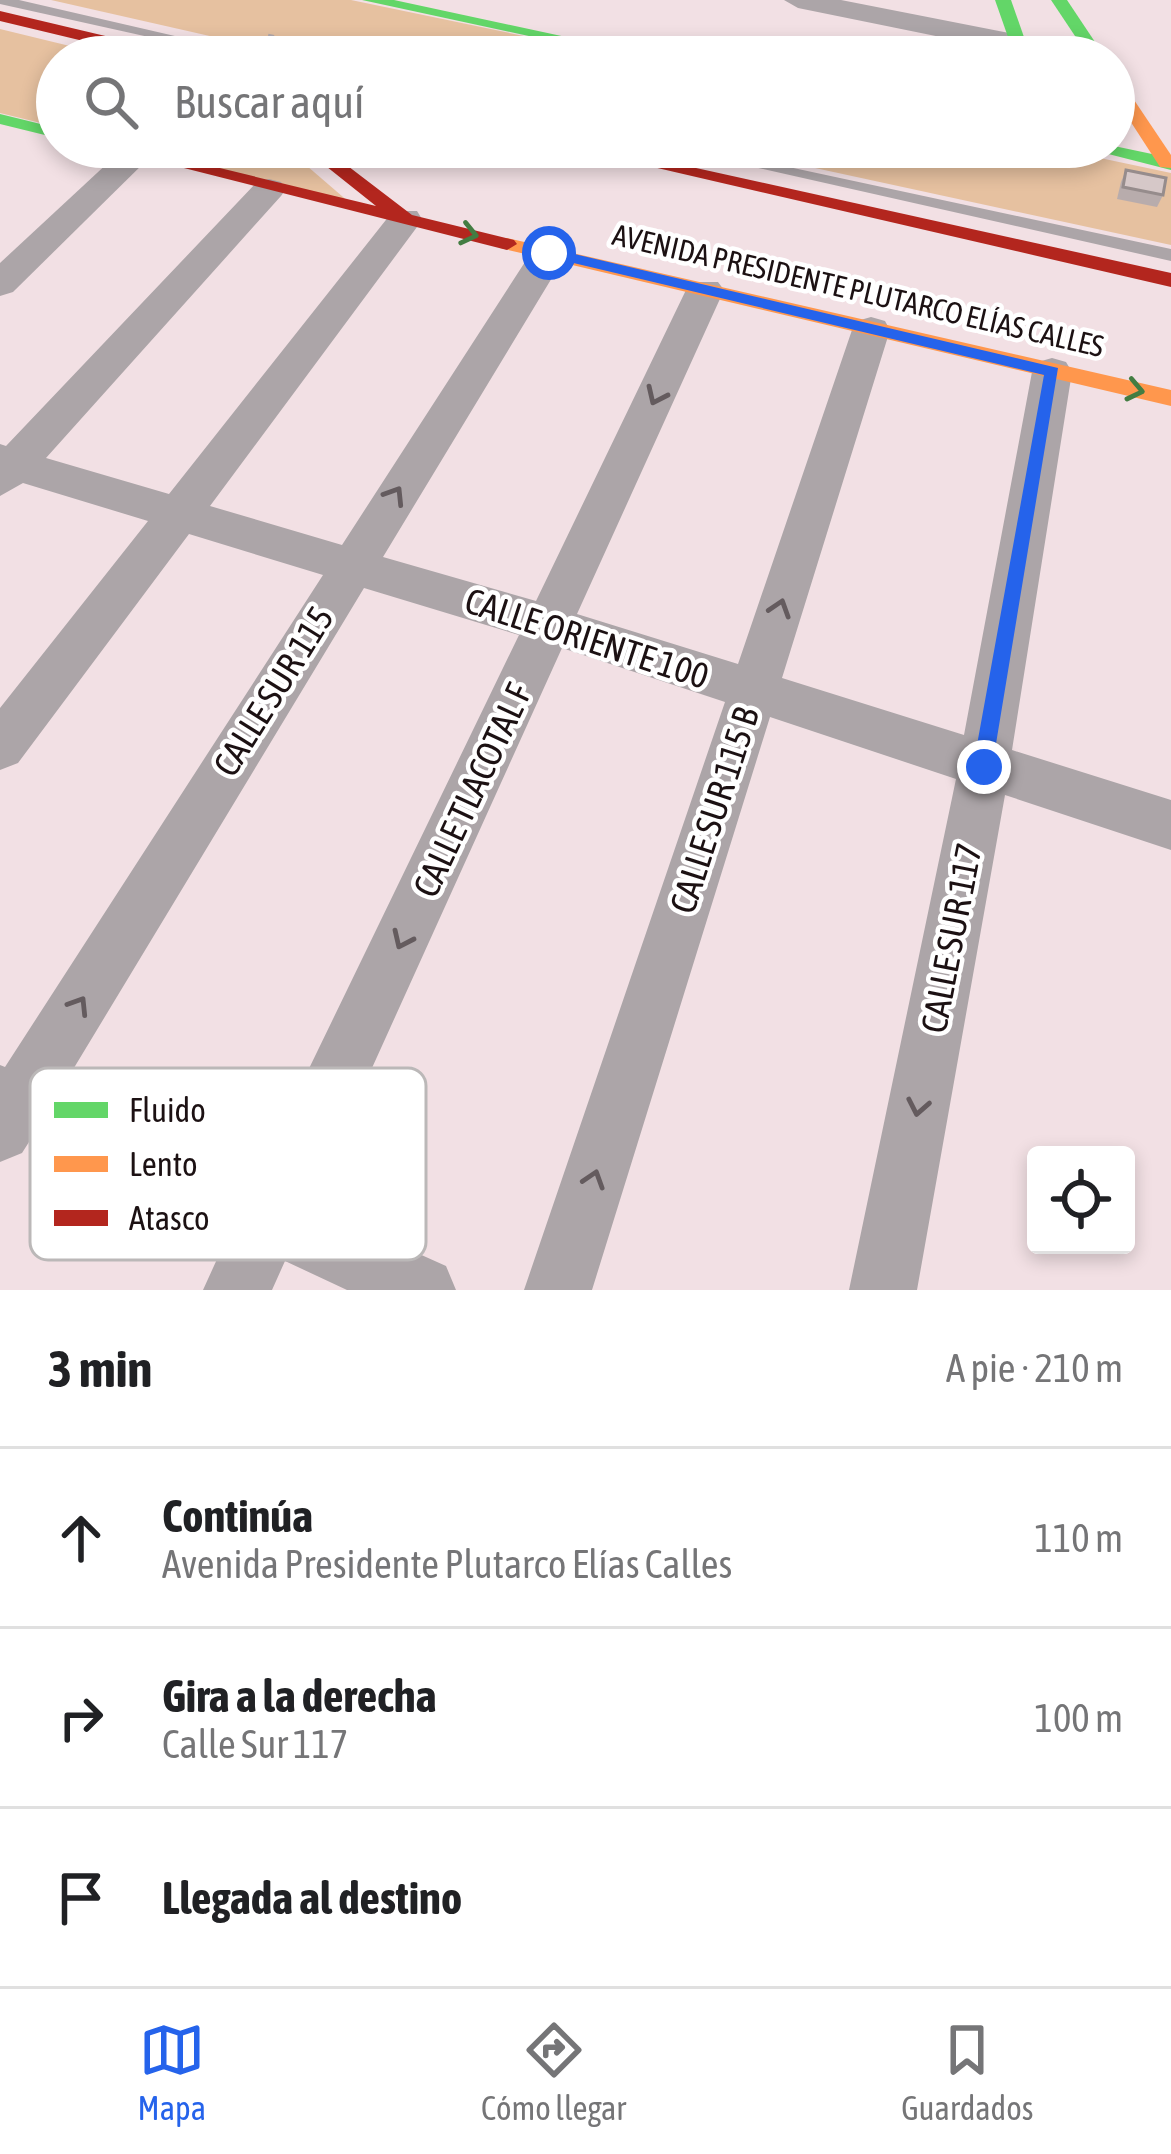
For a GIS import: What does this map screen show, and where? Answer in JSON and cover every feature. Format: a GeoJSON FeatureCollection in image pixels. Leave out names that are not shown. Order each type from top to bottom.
{"type":"FeatureCollection","features":[{"type":"Feature","properties":{"kind":"street"},"geometry":{"type":"LineString","coordinates":[[370,0],[547,36]]}},
{"type":"Feature","properties":{"kind":"street"},"geometry":{"type":"LineString","coordinates":[[798,0],[959,36]]}},
{"type":"Feature","properties":{"kind":"street"},"geometry":{"type":"LineString","coordinates":[[1003,0],[1016,36]]}},
{"type":"Feature","properties":{"kind":"street"},"geometry":{"type":"LineString","coordinates":[[1059,0],[1083,36]]}},
{"type":"Feature","properties":{"kind":"street"},"geometry":{"type":"LineString","coordinates":[[0,16],[83,36]]}},
{"type":"Feature","properties":{"kind":"street"},"geometry":{"type":"LineString","coordinates":[[1135,114],[1169,164]]}},
{"type":"Feature","properties":{"kind":"street"},"geometry":{"type":"LineString","coordinates":[[6,126],[36,130]]}},
{"type":"Feature","properties":{"kind":"street"},"geometry":{"type":"LineString","coordinates":[[1135,157],[1169,164]]}},
{"type":"Feature","properties":{"kind":"street"},"geometry":{"type":"LineString","coordinates":[[0,284],[108,168]]}},
{"type":"Feature","properties":{"kind":"street","name":"AVENIDA PRESIDENTE PLUTARCO ELÍAS CALLES"},"geometry":{"type":"LineString","coordinates":[[191,168],[1171,398]]}},
{"type":"Feature","properties":{"kind":"street"},"geometry":{"type":"LineString","coordinates":[[0,747],[405,219],[338,168]]}},
{"type":"Feature","properties":{"kind":"street"},"geometry":{"type":"LineString","coordinates":[[670,168],[1171,280]]}},
{"type":"Feature","properties":{"kind":"street"},"geometry":{"type":"LineString","coordinates":[[4,468],[269,188]]}},
{"type":"Feature","properties":{"kind":"street","name":"CALLE SUR 115"},"geometry":{"type":"LineString","coordinates":[[33,1068],[549,253]]}},
{"type":"Feature","properties":{"kind":"street","name":"CALLE TLACOTAL F"},"geometry":{"type":"LineString","coordinates":[[342,1068],[706,290]]}},
{"type":"Feature","properties":{"kind":"street","name":"CALLE SUR 115 B"},"geometry":{"type":"LineString","coordinates":[[558,1290],[871,330]]}},
{"type":"Feature","properties":{"kind":"street","name":"CALLE SUR 117"},"geometry":{"type":"LineString","coordinates":[[883,1290],[984,767],[1052,372]]}},
{"type":"Feature","properties":{"kind":"street","name":"CALLE ORIENTE 100"},"geometry":{"type":"LineString","coordinates":[[4,468],[550,625],[1171,825]]}},
{"type":"Feature","properties":{"kind":"street","name":"CALLE SUR 115"},"geometry":{"type":"LineString","coordinates":[[6,1110],[30,1072]]}},
{"type":"Feature","properties":{"kind":"street","name":"CALLE TLACOTAL F"},"geometry":{"type":"LineString","coordinates":[[237,1290],[252,1260]]}},
{"type":"Feature","properties":{"kind":"street"},"geometry":{"type":"LineString","coordinates":[[355,1260],[422,1290]]}},
{"type":"Feature","properties":{"kind":"lane"},"geometry":{"type":"LineString","coordinates":[[0,0],[164,36]]}},
{"type":"Feature","properties":{"kind":"lane"},"geometry":{"type":"LineString","coordinates":[[13,0],[32,7]]}},
{"type":"Feature","properties":{"kind":"lane"},"geometry":{"type":"LineString","coordinates":[[770,168],[1171,255]]}},
{"type":"Feature","properties":{"kind":"shaded area"},"geometry":{"type":"Polygon","coordinates":[[[51,0],[351,0],[524,36],[210,36],[51,0]]]}},
{"type":"Feature","properties":{"kind":"shaded area"},"geometry":{"type":"Polygon","coordinates":[[[0,29],[36,38],[36,122],[0,113],[0,29]]]}},
{"type":"Feature","properties":{"kind":"shaded area"},"geometry":{"type":"Polygon","coordinates":[[[1135,165],[1171,173],[1171,245],[815,168],[1135,165]]]}},
{"type":"Feature","properties":{"kind":"shaded area"},"geometry":{"type":"Polygon","coordinates":[[[214,168],[309,168],[350,203],[214,168]]]}},
{"type":"Feature","properties":{"kind":"building"},"geometry":{"type":"Polygon","coordinates":[[[1126,170],[1166,178],[1163,195],[1123,187],[1126,170]]]}},
{"type":"Feature","properties":{"kind":"traffic: fast"},"geometry":{"type":"LineString","coordinates":[[370,0],[547,36]]}},
{"type":"Feature","properties":{"kind":"traffic: fast"},"geometry":{"type":"LineString","coordinates":[[1003,0],[1016,36]]}},
{"type":"Feature","properties":{"kind":"traffic: fast"},"geometry":{"type":"LineString","coordinates":[[1059,0],[1083,36]]}},
{"type":"Feature","properties":{"kind":"traffic: fast"},"geometry":{"type":"LineString","coordinates":[[0,119],[36,128]]}},
{"type":"Feature","properties":{"kind":"traffic: fast"},"geometry":{"type":"LineString","coordinates":[[1135,156],[1171,164]]}},
{"type":"Feature","properties":{"kind":"traffic: slow"},"geometry":{"type":"LineString","coordinates":[[1135,115],[1167,163]]}},
{"type":"Feature","properties":{"kind":"traffic: slow"},"geometry":{"type":"LineString","coordinates":[[507,244],[1171,398]]}},
{"type":"Feature","properties":{"kind":"traffic: jam"},"geometry":{"type":"LineString","coordinates":[[0,16],[83,36]]}},
{"type":"Feature","properties":{"kind":"traffic: jam"},"geometry":{"type":"LineString","coordinates":[[196,168],[507,244]]}},
{"type":"Feature","properties":{"kind":"traffic: jam"},"geometry":{"type":"LineString","coordinates":[[338,168],[405,219]]}},
{"type":"Feature","properties":{"kind":"traffic: jam"},"geometry":{"type":"LineString","coordinates":[[670,168],[1171,280]]}},
{"type":"Feature","properties":{"kind":"route"},"geometry":{"type":"LineString","coordinates":[[549,253],[1052,372],[984,767]]}}]}
